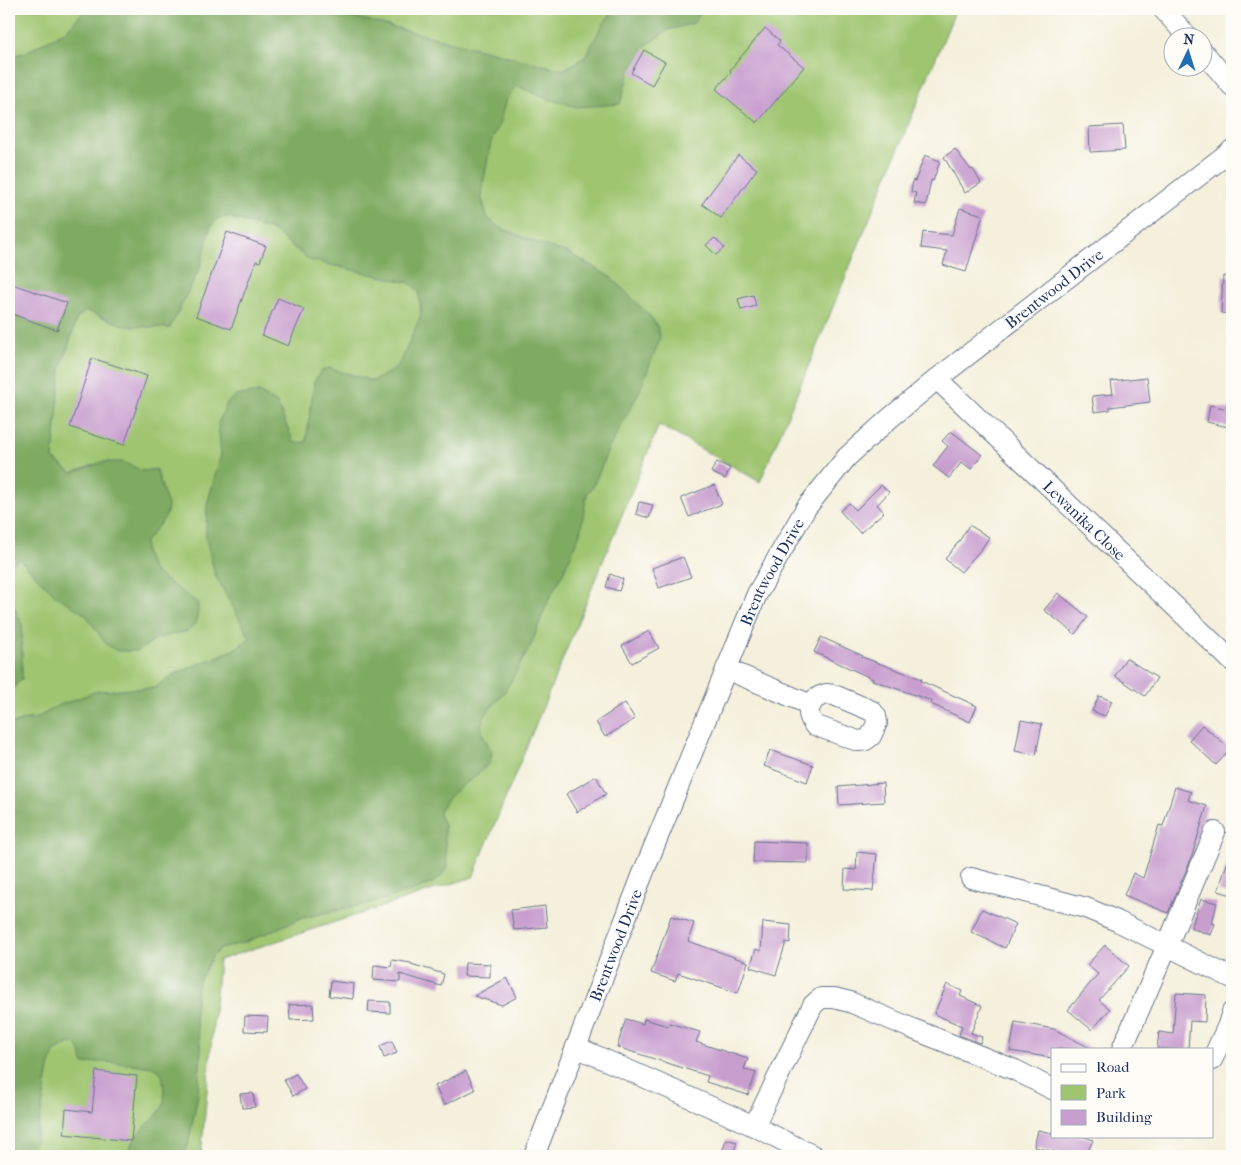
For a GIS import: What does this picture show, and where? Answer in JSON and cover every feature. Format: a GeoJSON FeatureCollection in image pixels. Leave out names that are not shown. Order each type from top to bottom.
{"type":"FeatureCollection","features":[{"type":"Feature","properties":{"kind":"street"},"geometry":{"type":"LineString","coordinates":[[1163,9],[1180,28]]}},
{"type":"Feature","properties":{"kind":"street"},"geometry":{"type":"LineString","coordinates":[[1214,65],[1232,86]]}},
{"type":"Feature","properties":{"kind":"street","name":"Brentwood Drive"},"geometry":{"type":"LineString","coordinates":[[534,1156],[644,871],[757,594],[806,508],[847,457],[890,418],[937,379],[1232,150]]}},
{"type":"Feature","properties":{"kind":"street","name":"Lewanika Close"},"geometry":{"type":"LineString","coordinates":[[937,379],[1232,661]]}},
{"type":"Feature","properties":{"kind":"street"},"geometry":{"type":"LineString","coordinates":[[726,669],[811,704]]}},
{"type":"Feature","properties":{"kind":"street"},"geometry":{"type":"LineString","coordinates":[[1122,1048],[1214,832]]}},
{"type":"Feature","properties":{"kind":"street"},"geometry":{"type":"LineString","coordinates":[[971,878],[1086,908],[1117,921],[1232,978]]}},
{"type":"Feature","properties":{"kind":"street"},"geometry":{"type":"LineString","coordinates":[[754,1126],[813,1005],[822,998],[834,998],[850,1002],[1015,1070],[1051,1088]]}},
{"type":"Feature","properties":{"kind":"street"},"geometry":{"type":"LineString","coordinates":[[1214,1056],[1231,1022]]}},
{"type":"Feature","properties":{"kind":"street"},"geometry":{"type":"LineString","coordinates":[[576,1047],[754,1126],[814,1156]]}},
{"type":"Feature","properties":{"kind":"green space"},"geometry":{"type":"Polygon","coordinates":[[[9,9],[956,9],[760,482],[659,425],[473,877],[219,960],[201,1156],[9,1156],[9,9]]]}},
{"type":"Feature","properties":{"kind":"green space"},"geometry":{"type":"Polygon","coordinates":[[[85,9],[322,9],[563,70],[585,57],[603,24],[615,9],[695,9],[699,14],[694,23],[668,30],[645,46],[629,72],[620,104],[577,107],[548,99],[517,86],[506,99],[499,125],[491,142],[481,195],[487,217],[497,226],[537,243],[569,253],[612,278],[651,317],[657,326],[660,338],[640,390],[609,448],[593,487],[587,494],[580,533],[564,571],[548,601],[531,645],[506,690],[486,714],[481,724],[483,735],[492,752],[490,763],[455,791],[440,809],[439,814],[444,825],[447,866],[442,876],[433,883],[412,891],[299,919],[246,942],[220,949],[212,957],[197,985],[195,1015],[201,1049],[198,1094],[188,1146],[183,1156],[131,1156],[132,1142],[156,1116],[164,1103],[162,1075],[157,1069],[112,1063],[97,1062],[84,1064],[79,1049],[76,1045],[70,1043],[54,1052],[31,1156],[9,1156],[9,725],[37,718],[55,707],[97,691],[154,688],[172,675],[233,650],[250,638],[215,575],[206,538],[207,505],[221,455],[218,423],[227,403],[235,396],[259,392],[277,403],[294,443],[306,442],[314,382],[320,372],[329,368],[373,381],[395,369],[402,359],[421,315],[419,292],[410,283],[309,260],[272,230],[228,217],[218,218],[211,226],[200,268],[170,328],[126,326],[86,311],[77,318],[61,369],[53,459],[72,473],[102,462],[123,462],[143,471],[156,469],[168,506],[166,516],[145,542],[145,554],[154,572],[198,603],[195,623],[188,631],[157,638],[138,651],[117,651],[106,644],[86,615],[55,595],[19,559],[10,565],[9,569],[9,56],[24,53],[66,31],[85,9]]]}},
{"type":"Feature","properties":{"kind":"green space"},"geometry":{"type":"Polygon","coordinates":[[[9,590],[22,625],[22,679],[9,691],[9,590]]]}},
{"type":"Feature","properties":{"kind":"building"},"geometry":{"type":"Polygon","coordinates":[[[765,28],[780,41],[777,45],[804,67],[757,123],[716,89],[765,28]]]}},
{"type":"Feature","properties":{"kind":"building"},"geometry":{"type":"Polygon","coordinates":[[[644,50],[665,62],[652,85],[631,73],[644,50]]]}},
{"type":"Feature","properties":{"kind":"building"},"geometry":{"type":"Polygon","coordinates":[[[1123,125],[1125,150],[1090,152],[1089,127],[1123,125]]]}},
{"type":"Feature","properties":{"kind":"building"},"geometry":{"type":"Polygon","coordinates":[[[955,149],[971,170],[973,169],[981,183],[965,193],[944,157],[955,149]]]}},
{"type":"Feature","properties":{"kind":"building"},"geometry":{"type":"Polygon","coordinates":[[[738,155],[757,169],[721,218],[702,204],[738,155]]]}},
{"type":"Feature","properties":{"kind":"building"},"geometry":{"type":"Polygon","coordinates":[[[925,155],[940,161],[933,181],[931,180],[926,205],[914,203],[916,193],[911,192],[913,180],[915,181],[925,155]]]}},
{"type":"Feature","properties":{"kind":"building"},"geometry":{"type":"Polygon","coordinates":[[[960,208],[983,215],[966,272],[943,265],[947,251],[921,248],[923,232],[952,235],[960,208]]]}},
{"type":"Feature","properties":{"kind":"building"},"geometry":{"type":"Polygon","coordinates":[[[227,232],[266,246],[260,262],[256,261],[231,329],[196,316],[227,232]]]}},
{"type":"Feature","properties":{"kind":"building"},"geometry":{"type":"Polygon","coordinates":[[[715,238],[724,248],[716,255],[706,245],[715,238]]]}},
{"type":"Feature","properties":{"kind":"building"},"geometry":{"type":"Polygon","coordinates":[[[1223,276],[1232,277],[1232,314],[1221,313],[1223,276]]]}},
{"type":"Feature","properties":{"kind":"building"},"geometry":{"type":"Polygon","coordinates":[[[9,283],[67,303],[57,330],[9,313],[9,283]]]}},
{"type":"Feature","properties":{"kind":"building"},"geometry":{"type":"Polygon","coordinates":[[[753,295],[756,306],[741,310],[738,299],[753,295]]]}},
{"type":"Feature","properties":{"kind":"building"},"geometry":{"type":"Polygon","coordinates":[[[278,298],[304,309],[288,346],[262,335],[278,298]]]}},
{"type":"Feature","properties":{"kind":"building"},"geometry":{"type":"Polygon","coordinates":[[[92,358],[147,376],[124,445],[70,427],[92,358]]]}},
{"type":"Feature","properties":{"kind":"building"},"geometry":{"type":"Polygon","coordinates":[[[1147,377],[1150,402],[1110,407],[1110,410],[1094,412],[1092,396],[1113,394],[1111,381],[1147,377]]]}},
{"type":"Feature","properties":{"kind":"building"},"geometry":{"type":"Polygon","coordinates":[[[1210,405],[1232,410],[1232,428],[1207,422],[1210,405]]]}},
{"type":"Feature","properties":{"kind":"building"},"geometry":{"type":"Polygon","coordinates":[[[951,431],[982,455],[971,469],[962,462],[949,478],[933,466],[948,446],[942,441],[951,431]]]}},
{"type":"Feature","properties":{"kind":"building"},"geometry":{"type":"Polygon","coordinates":[[[717,462],[730,468],[725,479],[711,472],[717,462]]]}},
{"type":"Feature","properties":{"kind":"building"},"geometry":{"type":"Polygon","coordinates":[[[714,485],[722,504],[689,517],[681,498],[714,485]]]}},
{"type":"Feature","properties":{"kind":"building"},"geometry":{"type":"Polygon","coordinates":[[[881,485],[889,492],[877,505],[884,512],[860,533],[840,511],[849,503],[856,510],[881,485]]]}},
{"type":"Feature","properties":{"kind":"building"},"geometry":{"type":"Polygon","coordinates":[[[639,502],[653,505],[649,518],[636,514],[639,502]]]}},
{"type":"Feature","properties":{"kind":"building"},"geometry":{"type":"Polygon","coordinates":[[[969,525],[989,537],[961,572],[945,559],[969,525]]]}},
{"type":"Feature","properties":{"kind":"building"},"geometry":{"type":"Polygon","coordinates":[[[683,557],[691,577],[659,588],[652,568],[683,557]]]}},
{"type":"Feature","properties":{"kind":"building"},"geometry":{"type":"Polygon","coordinates":[[[610,574],[623,579],[619,591],[606,587],[610,574]]]}},
{"type":"Feature","properties":{"kind":"building"},"geometry":{"type":"Polygon","coordinates":[[[1058,593],[1088,617],[1075,634],[1044,610],[1058,593]]]}},
{"type":"Feature","properties":{"kind":"building"},"geometry":{"type":"Polygon","coordinates":[[[649,631],[659,648],[632,663],[622,646],[649,631]]]}},
{"type":"Feature","properties":{"kind":"building"},"geometry":{"type":"Polygon","coordinates":[[[821,637],[862,657],[922,679],[921,681],[977,706],[970,722],[931,704],[932,701],[872,680],[814,652],[821,637]]]}},
{"type":"Feature","properties":{"kind":"building"},"geometry":{"type":"Polygon","coordinates":[[[1126,658],[1157,678],[1145,696],[1115,676],[1126,658]]]}},
{"type":"Feature","properties":{"kind":"building"},"geometry":{"type":"Polygon","coordinates":[[[1099,696],[1112,701],[1105,716],[1092,711],[1099,696]]]}},
{"type":"Feature","properties":{"kind":"building"},"geometry":{"type":"Polygon","coordinates":[[[625,703],[635,719],[605,737],[596,722],[625,703]]]}},
{"type":"Feature","properties":{"kind":"building"},"geometry":{"type":"Polygon","coordinates":[[[1021,720],[1042,724],[1036,755],[1015,751],[1021,720]]]}},
{"type":"Feature","properties":{"kind":"building"},"geometry":{"type":"Polygon","coordinates":[[[1202,725],[1231,749],[1216,765],[1189,740],[1202,725]]]}},
{"type":"Feature","properties":{"kind":"building"},"geometry":{"type":"Polygon","coordinates":[[[770,750],[813,765],[807,782],[764,766],[770,750]]]}},
{"type":"Feature","properties":{"kind":"building"},"geometry":{"type":"Polygon","coordinates":[[[596,776],[606,794],[577,812],[566,794],[596,776]]]}},
{"type":"Feature","properties":{"kind":"building"},"geometry":{"type":"Polygon","coordinates":[[[883,783],[884,802],[839,805],[838,787],[883,783]]]}},
{"type":"Feature","properties":{"kind":"building"},"geometry":{"type":"Polygon","coordinates":[[[1175,787],[1191,792],[1188,800],[1207,806],[1191,859],[1168,913],[1124,895],[1133,873],[1143,878],[1159,825],[1163,826],[1175,787]]]}},
{"type":"Feature","properties":{"kind":"building"},"geometry":{"type":"Polygon","coordinates":[[[754,841],[808,843],[808,863],[753,862],[754,841]]]}},
{"type":"Feature","properties":{"kind":"building"},"geometry":{"type":"Polygon","coordinates":[[[857,852],[877,854],[873,891],[844,889],[845,869],[856,870],[857,852]]]}},
{"type":"Feature","properties":{"kind":"building"},"geometry":{"type":"Polygon","coordinates":[[[1230,854],[1232,854],[1232,895],[1218,891],[1230,854]]]}},
{"type":"Feature","properties":{"kind":"building"},"geometry":{"type":"Polygon","coordinates":[[[1201,899],[1217,903],[1212,923],[1215,924],[1211,935],[1191,928],[1201,899]]]}},
{"type":"Feature","properties":{"kind":"building"},"geometry":{"type":"Polygon","coordinates":[[[545,906],[547,927],[514,930],[511,910],[545,906]]]}},
{"type":"Feature","properties":{"kind":"building"},"geometry":{"type":"Polygon","coordinates":[[[982,909],[1016,924],[1005,948],[971,932],[982,909]]]}},
{"type":"Feature","properties":{"kind":"building"},"geometry":{"type":"Polygon","coordinates":[[[671,916],[694,923],[688,941],[748,962],[738,993],[678,973],[675,981],[651,973],[671,916]]]}},
{"type":"Feature","properties":{"kind":"building"},"geometry":{"type":"Polygon","coordinates":[[[763,922],[791,925],[790,943],[786,942],[776,975],[750,967],[756,949],[761,951],[763,922]]]}},
{"type":"Feature","properties":{"kind":"building"},"geometry":{"type":"Polygon","coordinates":[[[1105,945],[1129,966],[1099,1000],[1110,1009],[1092,1030],[1068,1010],[1098,974],[1087,965],[1105,945]]]}},
{"type":"Feature","properties":{"kind":"building"},"geometry":{"type":"Polygon","coordinates":[[[392,960],[411,963],[444,974],[441,986],[400,974],[400,982],[373,980],[374,965],[391,967],[392,960]]]}},
{"type":"Feature","properties":{"kind":"building"},"geometry":{"type":"Polygon","coordinates":[[[465,963],[490,964],[490,977],[464,976],[465,963]]]}},
{"type":"Feature","properties":{"kind":"building"},"geometry":{"type":"Polygon","coordinates":[[[507,978],[517,997],[502,1005],[474,996],[507,978]]]}},
{"type":"Feature","properties":{"kind":"building"},"geometry":{"type":"Polygon","coordinates":[[[331,981],[354,984],[353,999],[329,996],[331,981]]]}},
{"type":"Feature","properties":{"kind":"building"},"geometry":{"type":"Polygon","coordinates":[[[947,984],[962,991],[960,996],[982,1006],[971,1033],[982,1037],[980,1043],[959,1035],[962,1026],[934,1014],[947,984]]]}},
{"type":"Feature","properties":{"kind":"building"},"geometry":{"type":"Polygon","coordinates":[[[1176,993],[1206,995],[1205,1022],[1190,1021],[1188,1048],[1157,1048],[1159,1032],[1173,1034],[1176,993]]]}},
{"type":"Feature","properties":{"kind":"building"},"geometry":{"type":"Polygon","coordinates":[[[369,1001],[390,1002],[390,1013],[368,1012],[369,1001]]]}},
{"type":"Feature","properties":{"kind":"building"},"geometry":{"type":"Polygon","coordinates":[[[313,1004],[314,1019],[290,1020],[289,1005],[313,1004]]]}},
{"type":"Feature","properties":{"kind":"building"},"geometry":{"type":"Polygon","coordinates":[[[245,1016],[268,1017],[267,1032],[244,1031],[245,1016]]]}},
{"type":"Feature","properties":{"kind":"building"},"geometry":{"type":"Polygon","coordinates":[[[626,1019],[643,1024],[644,1019],[668,1026],[669,1023],[700,1032],[696,1042],[748,1059],[744,1069],[756,1073],[748,1095],[706,1082],[708,1076],[617,1047],[626,1019]]]}},
{"type":"Feature","properties":{"kind":"building"},"geometry":{"type":"Polygon","coordinates":[[[1015,1022],[1054,1029],[1090,1048],[1051,1048],[1051,1058],[1010,1051],[1015,1022]]]}},
{"type":"Feature","properties":{"kind":"building"},"geometry":{"type":"Polygon","coordinates":[[[392,1041],[397,1053],[384,1058],[380,1046],[392,1041]]]}},
{"type":"Feature","properties":{"kind":"building"},"geometry":{"type":"Polygon","coordinates":[[[96,1071],[137,1076],[131,1141],[64,1134],[66,1109],[92,1112],[96,1071]]]}},
{"type":"Feature","properties":{"kind":"building"},"geometry":{"type":"Polygon","coordinates":[[[466,1071],[475,1090],[444,1105],[435,1086],[466,1071]]]}},
{"type":"Feature","properties":{"kind":"building"},"geometry":{"type":"Polygon","coordinates":[[[296,1074],[305,1089],[293,1096],[284,1080],[296,1074]]]}},
{"type":"Feature","properties":{"kind":"building"},"geometry":{"type":"Polygon","coordinates":[[[253,1093],[255,1107],[242,1108],[240,1094],[253,1093]]]}},
{"type":"Feature","properties":{"kind":"building"},"geometry":{"type":"Polygon","coordinates":[[[1038,1130],[1051,1133],[1051,1138],[1088,1138],[1093,1140],[1086,1156],[1064,1156],[1065,1154],[1034,1147],[1038,1130]]]}},
{"type":"Feature","properties":{"kind":"building"},"geometry":{"type":"Polygon","coordinates":[[[726,1139],[737,1142],[732,1156],[721,1156],[726,1139]]]}}]}
